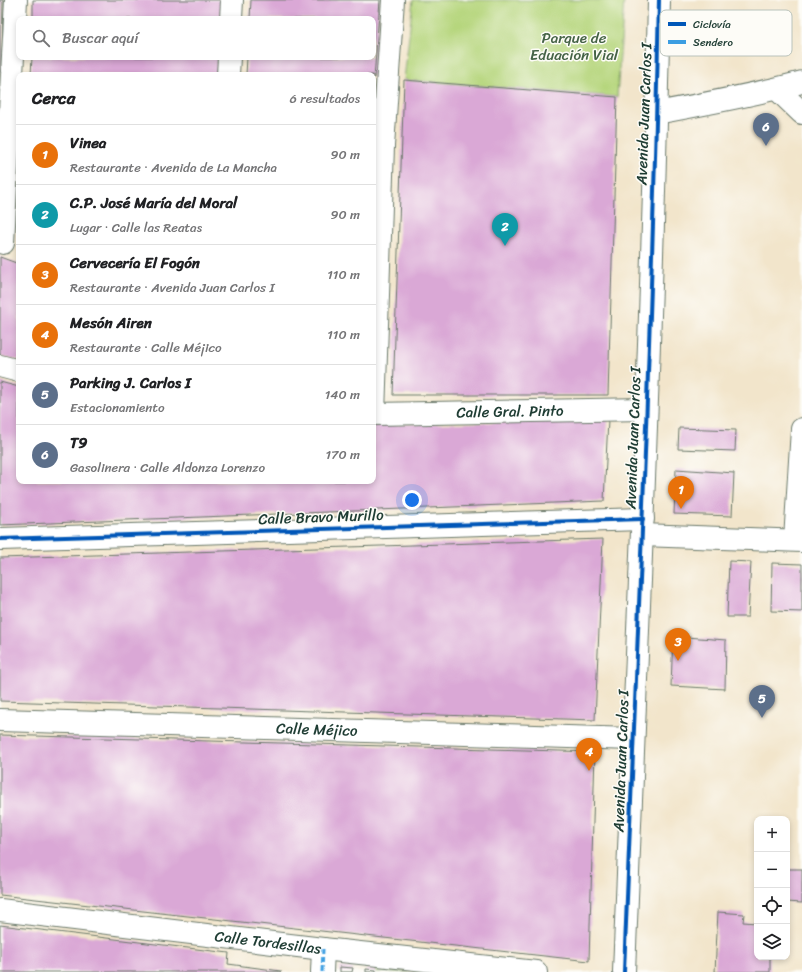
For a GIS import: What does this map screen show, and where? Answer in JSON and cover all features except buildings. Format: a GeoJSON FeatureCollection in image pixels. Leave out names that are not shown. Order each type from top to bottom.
{"type":"FeatureCollection","features":[{"type":"Feature","properties":{"kind":"street"},"geometry":{"type":"LineString","coordinates":[[8,244],[10,85],[16,0]]}},
{"type":"Feature","properties":{"kind":"street"},"geometry":{"type":"LineString","coordinates":[[231,16],[232,0]]}},
{"type":"Feature","properties":{"kind":"street"},"geometry":{"type":"LineString","coordinates":[[376,253],[378,146],[393,0]]}},
{"type":"Feature","properties":{"kind":"street","name":"Avenida Juan Carlos I"},"geometry":{"type":"LineString","coordinates":[[624,972],[642,527],[659,0]]}},
{"type":"Feature","properties":{"kind":"street"},"geometry":{"type":"LineString","coordinates":[[228,72],[229,60]]}},
{"type":"Feature","properties":{"kind":"street"},"geometry":{"type":"LineString","coordinates":[[656,113],[777,89],[802,82]]}},
{"type":"Feature","properties":{"kind":"street"},"geometry":{"type":"LineString","coordinates":[[777,89],[802,113]]}},
{"type":"Feature","properties":{"kind":"street"},"geometry":{"type":"LineString","coordinates":[[0,366],[16,370]]}},
{"type":"Feature","properties":{"kind":"street","name":"Calle Gral. Pinto"},"geometry":{"type":"LineString","coordinates":[[376,414],[646,409]]}},
{"type":"Feature","properties":{"kind":"street"},"geometry":{"type":"LineString","coordinates":[[799,541],[802,429]]}},
{"type":"Feature","properties":{"kind":"street","name":"Calle Bravo Murillo"},"geometry":{"type":"LineString","coordinates":[[0,539],[642,527],[799,541]]}},
{"type":"Feature","properties":{"kind":"street","name":"Calle Méjico"},"geometry":{"type":"LineString","coordinates":[[0,720],[634,739]]}},
{"type":"Feature","properties":{"kind":"street","name":"Calle Tordesillas"},"geometry":{"type":"LineString","coordinates":[[0,910],[323,949],[536,972]]}},
{"type":"Feature","properties":{"kind":"street"},"geometry":{"type":"LineString","coordinates":[[322,972],[323,949]]}},
{"type":"Feature","properties":{"kind":"green space","name":"Parque de Eduación Vial"},"geometry":{"type":"Polygon","coordinates":[[[413,0],[624,0],[617,97],[404,80],[413,0]]]}},
{"type":"Feature","properties":{"kind":"green space"},"geometry":{"type":"Polygon","coordinates":[[[376,968],[409,972],[376,972],[376,968]]]}},
{"type":"Feature","properties":{"kind":"marked path"},"geometry":{"type":"LineString","coordinates":[[322,972],[323,949]]}},
{"type":"Feature","properties":{"kind":"cycle path"},"geometry":{"type":"LineString","coordinates":[[624,972],[648,364],[659,0]]}},
{"type":"Feature","properties":{"kind":"cycle path"},"geometry":{"type":"LineString","coordinates":[[0,539],[643,519]]}},
{"type":"Feature","properties":{"kind":"place","name":"T9"},"geometry":{"type":"Point","coordinates":[766,146]}},
{"type":"Feature","properties":{"kind":"place","name":"C.P. José María del Moral"},"geometry":{"type":"Point","coordinates":[505,246]}},
{"type":"Feature","properties":{"kind":"place","name":"Vinea"},"geometry":{"type":"Point","coordinates":[681,509]}},
{"type":"Feature","properties":{"kind":"place","name":"Cervecería El Fogón"},"geometry":{"type":"Point","coordinates":[678,661]}},
{"type":"Feature","properties":{"kind":"place","name":"Parking J. Carlos I"},"geometry":{"type":"Point","coordinates":[762,718]}},
{"type":"Feature","properties":{"kind":"place","name":"Mesón Airen"},"geometry":{"type":"Point","coordinates":[589,771]}}]}
